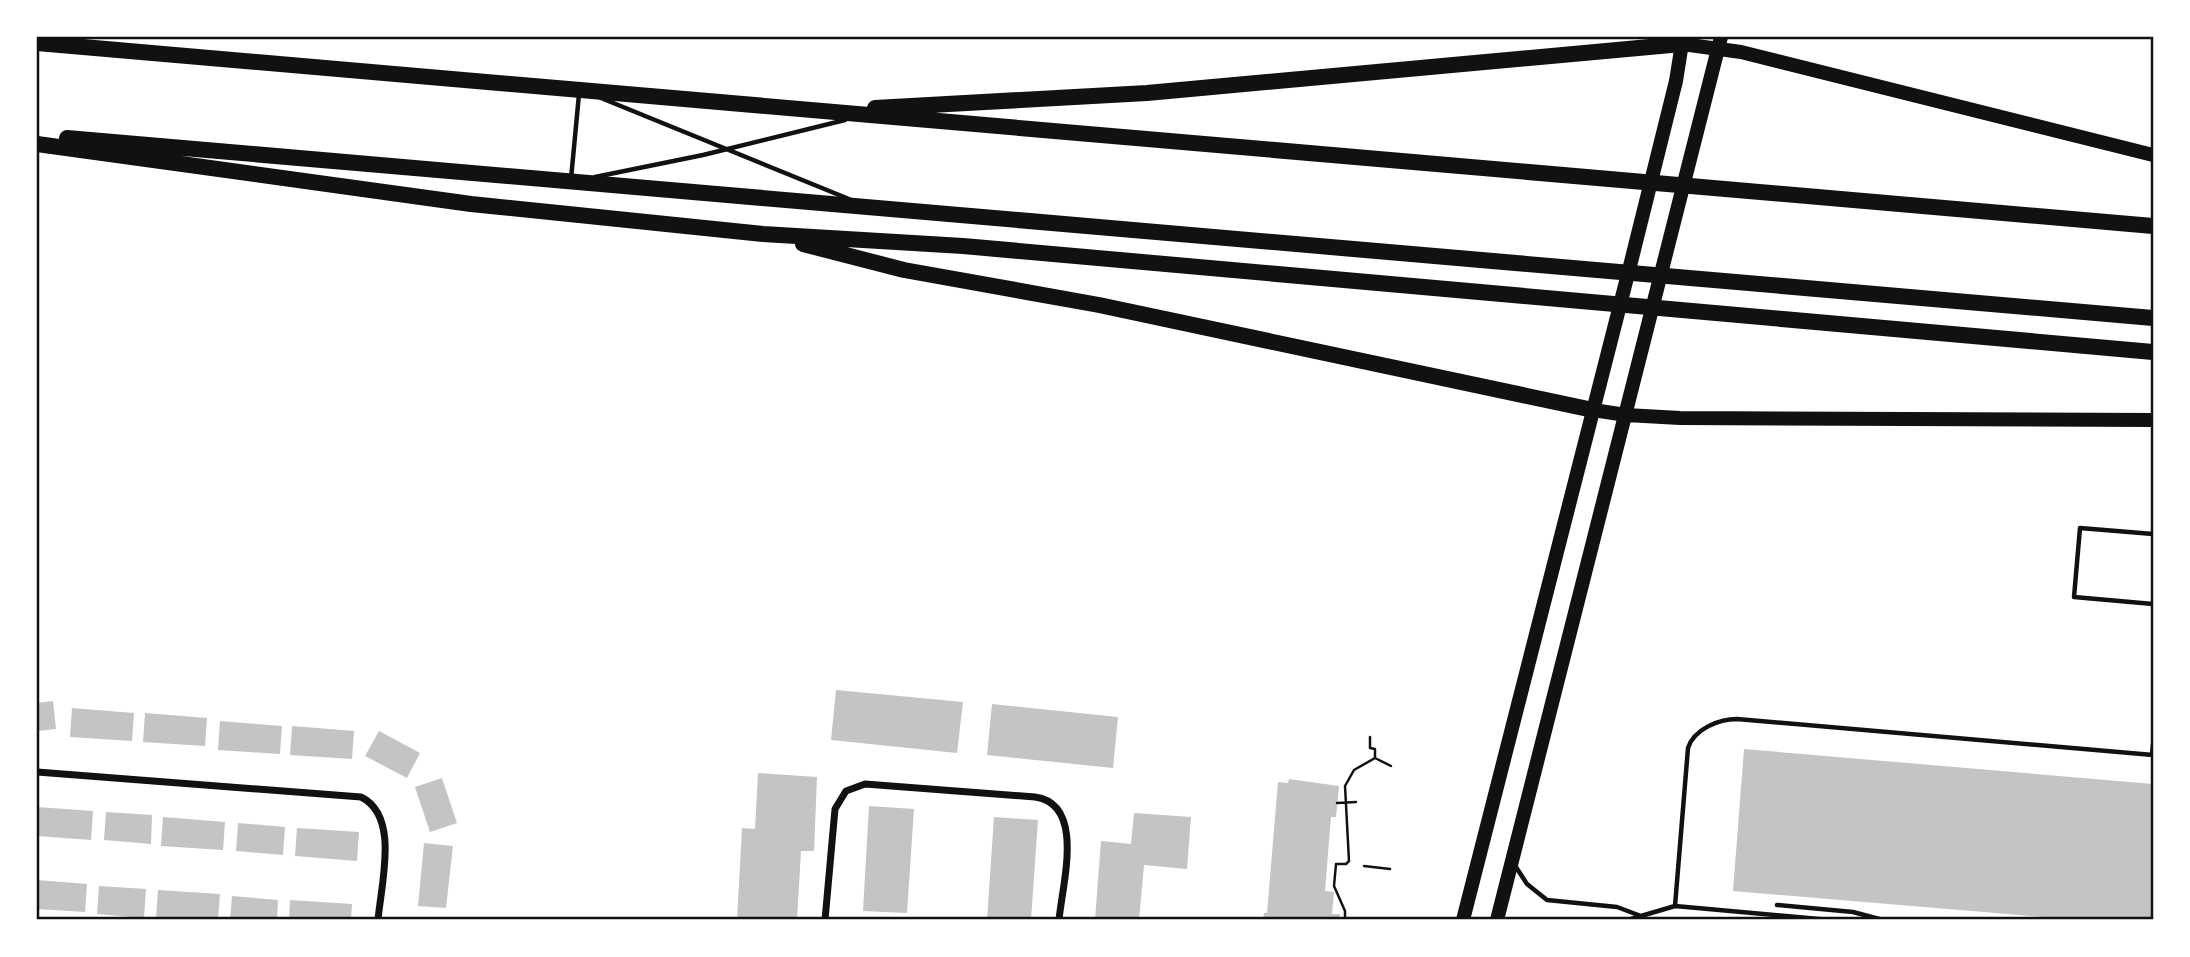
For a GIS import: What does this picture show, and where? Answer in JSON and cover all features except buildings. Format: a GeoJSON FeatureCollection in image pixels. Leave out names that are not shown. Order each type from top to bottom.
{"type":"FeatureCollection","features":[{"type":"Feature","properties":{"kind":"highway"},"geometry":{"type":"LineString","coordinates":[[814,111],[1158,93],[1683,40]]}},
{"type":"Feature","properties":{"kind":"highway"},"geometry":{"type":"LineString","coordinates":[[37,43],[2153,226]]}},
{"type":"Feature","properties":{"kind":"highway"},"geometry":{"type":"LineString","coordinates":[[37,135],[2153,318]]}},
{"type":"Feature","properties":{"kind":"highway"},"geometry":{"type":"LineString","coordinates":[[37,144],[471,204],[763,234],[963,246],[2153,352]]}},
{"type":"Feature","properties":{"kind":"highway"},"geometry":{"type":"LineString","coordinates":[[763,234],[904,270],[1099,305],[1593,410]]}},
{"type":"Feature","properties":{"kind":"main road"},"geometry":{"type":"LineString","coordinates":[[1463,920],[1657,154],[1683,40],[1720,42],[2153,155]]}},
{"type":"Feature","properties":{"kind":"main road"},"geometry":{"type":"LineString","coordinates":[[1497,920],[1720,42]]}},
{"type":"Feature","properties":{"kind":"main road"},"geometry":{"type":"LineString","coordinates":[[1593,410],[1626,415],[2153,420]]}},
{"type":"Feature","properties":{"kind":"street"},"geometry":{"type":"LineString","coordinates":[[37,772],[360,797],[371,803],[384,823],[378,920]]}},
{"type":"Feature","properties":{"kind":"street"},"geometry":{"type":"LineString","coordinates":[[825,920],[835,809],[842,795],[850,788],[870,784],[1035,797],[1051,802],[1062,814],[1067,830],[1059,920]]}},
{"type":"Feature","properties":{"kind":"lane"},"geometry":{"type":"LineString","coordinates":[[869,207],[728,149],[579,90],[571,181],[728,149],[902,106]]}},
{"type":"Feature","properties":{"kind":"lane"},"geometry":{"type":"LineString","coordinates":[[2153,534],[2080,528],[2074,597],[2153,604]]}},
{"type":"Feature","properties":{"kind":"lane"},"geometry":{"type":"LineString","coordinates":[[1675,906],[1688,748],[1697,734],[1719,722],[1737,719],[2153,755],[2153,744]]}},
{"type":"Feature","properties":{"kind":"lane"},"geometry":{"type":"LineString","coordinates":[[1512,860],[1527,884],[1547,900],[1618,907],[1641,916]]}},
{"type":"Feature","properties":{"kind":"lane"},"geometry":{"type":"LineString","coordinates":[[1777,905],[1853,912],[1883,920]]}},
{"type":"Feature","properties":{"kind":"lane"},"geometry":{"type":"LineString","coordinates":[[1628,920],[1675,906],[1829,920]]}},
{"type":"Feature","properties":{"kind":"path"},"geometry":{"type":"LineString","coordinates":[[1370,737],[1370,748],[1375,749],[1375,758]]}},
{"type":"Feature","properties":{"kind":"path"},"geometry":{"type":"LineString","coordinates":[[1375,758],[1391,766]]}},
{"type":"Feature","properties":{"kind":"path"},"geometry":{"type":"LineString","coordinates":[[1345,920],[1345,911],[1334,886],[1336,864],[1346,864],[1349,861],[1345,786],[1350,774],[1375,758]]}},
{"type":"Feature","properties":{"kind":"path"},"geometry":{"type":"LineString","coordinates":[[1337,803],[1356,802]]}},
{"type":"Feature","properties":{"kind":"path"},"geometry":{"type":"LineString","coordinates":[[1364,866],[1390,869]]}}]}
